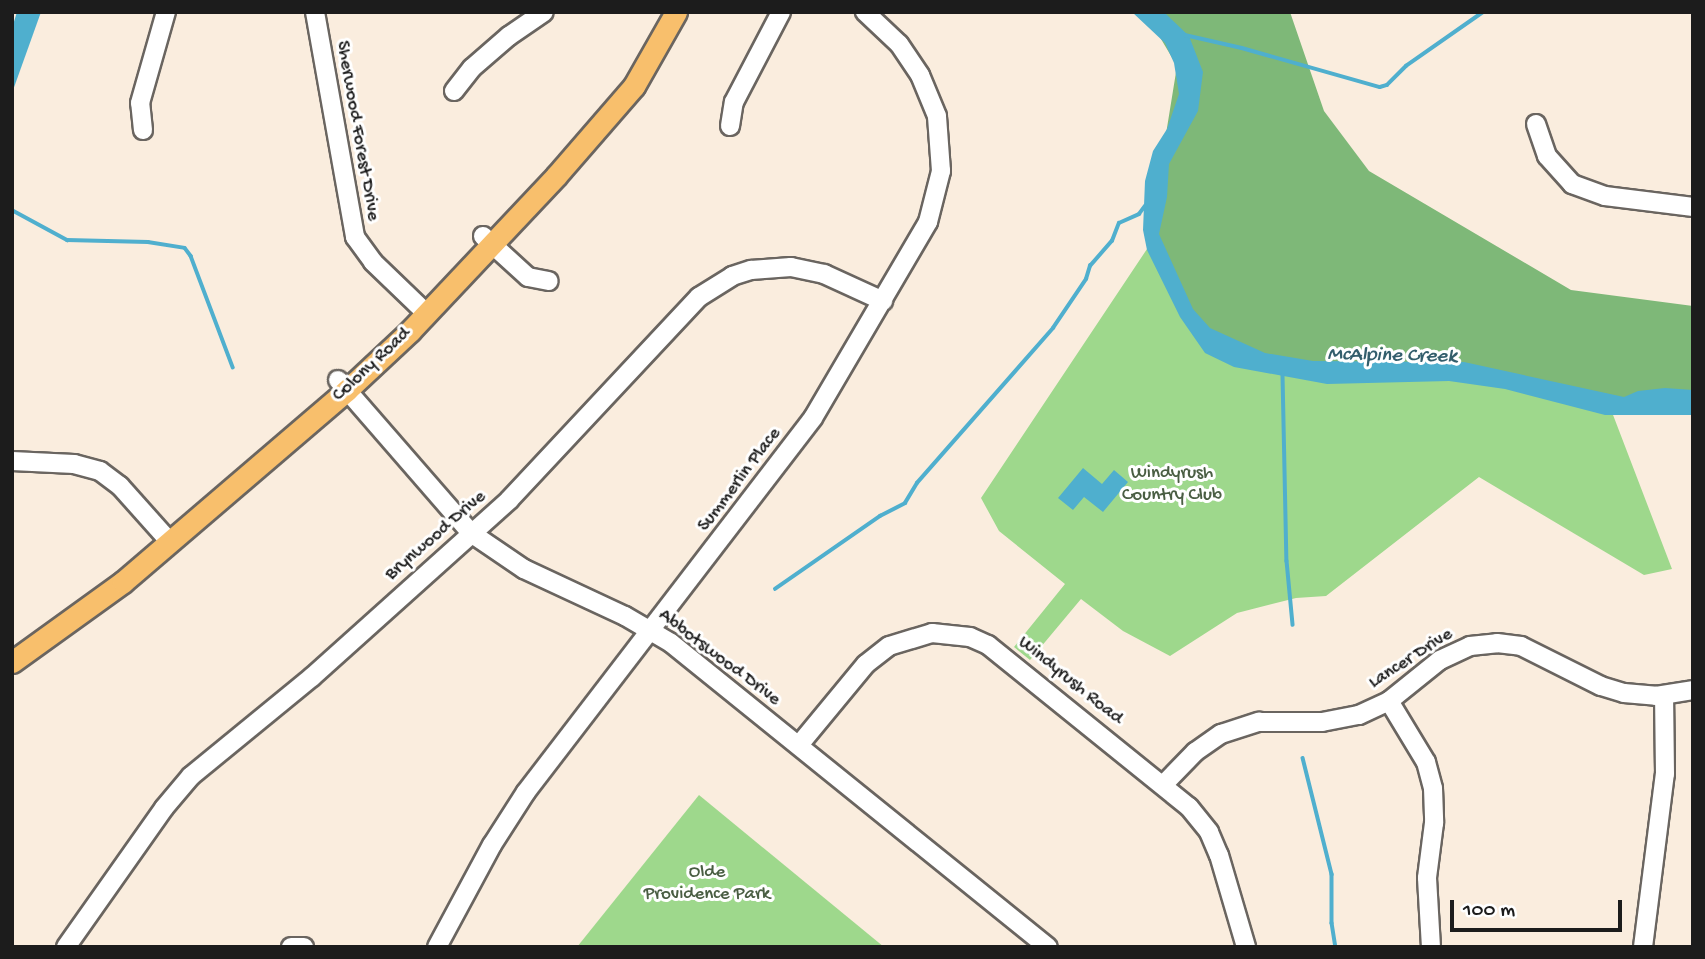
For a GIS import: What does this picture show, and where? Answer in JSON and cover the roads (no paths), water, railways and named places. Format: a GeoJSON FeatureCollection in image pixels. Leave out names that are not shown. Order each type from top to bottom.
{"type":"FeatureCollection","features":[{"type":"Feature","properties":{"kind":"main road","name":"Colony Road"},"geometry":{"type":"LineString","coordinates":[[487,240],[630,75],[665,12]]}},
{"type":"Feature","properties":{"kind":"main road","name":"Colony Road"},"geometry":{"type":"LineString","coordinates":[[12,662],[81,615],[166,537],[343,385],[422,310],[634,86],[676,12]]}},
{"type":"Feature","properties":{"kind":"main road","name":"Colony Road"},"geometry":{"type":"LineString","coordinates":[[12,648],[77,604],[166,537]]}},
{"type":"Feature","properties":{"kind":"street"},"geometry":{"type":"LineString","coordinates":[[143,130],[140,103],[166,12]]}},
{"type":"Feature","properties":{"kind":"street","name":"Sherwood Forest Drive"},"geometry":{"type":"LineString","coordinates":[[315,12],[355,237],[360,249],[422,310]]}},
{"type":"Feature","properties":{"kind":"street"},"geometry":{"type":"LineString","coordinates":[[454,91],[472,68],[509,36],[544,12]]}},
{"type":"Feature","properties":{"kind":"street"},"geometry":{"type":"LineString","coordinates":[[730,126],[734,102],[781,12]]}},
{"type":"Feature","properties":{"kind":"street","name":"Summerlin Place"},"geometry":{"type":"LineString","coordinates":[[437,947],[514,809],[796,442],[883,301],[933,208],[942,171],[941,138],[933,106],[920,75],[899,44],[865,12]]}},
{"type":"Feature","properties":{"kind":"street"},"geometry":{"type":"LineString","coordinates":[[1536,124],[1547,156],[1572,184],[1605,196],[1693,207]]}},
{"type":"Feature","properties":{"kind":"street"},"geometry":{"type":"LineString","coordinates":[[487,240],[528,276],[549,281]]}},
{"type":"Feature","properties":{"kind":"street","name":"Brynwood Drive"},"geometry":{"type":"LineString","coordinates":[[66,947],[164,808],[191,776],[312,677],[542,467],[691,303],[714,285],[751,270],[791,267],[824,274],[883,301]]}},
{"type":"Feature","properties":{"kind":"street","name":"Abbotswood Drive"},"geometry":{"type":"LineString","coordinates":[[343,385],[471,533],[524,569],[651,630],[799,745],[1048,947]]}},
{"type":"Feature","properties":{"kind":"street"},"geometry":{"type":"LineString","coordinates":[[12,461],[75,464],[100,471],[120,485],[166,537]]}},
{"type":"Feature","properties":{"kind":"street","name":"Windyrush Road"},"geometry":{"type":"LineString","coordinates":[[799,745],[856,674],[881,652],[922,635],[951,634],[988,645],[1164,784],[1189,807],[1214,842],[1245,947]]}},
{"type":"Feature","properties":{"kind":"street","name":"Lancer Drive"},"geometry":{"type":"LineString","coordinates":[[1164,784],[1195,752],[1240,726],[1279,720],[1333,721],[1359,715],[1389,701],[1454,652],[1486,643],[1513,644],[1535,652],[1614,690],[1664,696],[1693,691]]}},
{"type":"Feature","properties":{"kind":"street"},"geometry":{"type":"LineString","coordinates":[[1643,947],[1665,774],[1664,696]]}},
{"type":"Feature","properties":{"kind":"street"},"geometry":{"type":"LineString","coordinates":[[1389,701],[1426,762],[1433,788],[1434,823],[1427,896],[1432,947]]}},
{"type":"Feature","properties":{"kind":"street"},"geometry":{"type":"LineString","coordinates":[[291,947],[304,947]]}},
{"type":"Feature","properties":{"kind":"water"},"geometry":{"type":"Polygon","coordinates":[[[17,12],[41,12],[12,93],[12,28],[17,12]]]}},
{"type":"Feature","properties":{"kind":"water"},"geometry":{"type":"Polygon","coordinates":[[[1132,12],[1164,12],[1189,36],[1203,72],[1198,111],[1169,164],[1167,197],[1159,234],[1193,309],[1210,328],[1265,353],[1313,361],[1464,362],[1624,397],[1638,391],[1665,388],[1693,390],[1693,415],[1605,415],[1505,389],[1449,381],[1327,384],[1234,367],[1205,353],[1180,317],[1147,250],[1143,230],[1145,181],[1153,151],[1167,129],[1179,94],[1174,63],[1165,43],[1132,12]]]}},
{"type":"Feature","properties":{"kind":"water"},"geometry":{"type":"Polygon","coordinates":[[[1083,468],[1102,484],[1114,470],[1128,482],[1103,512],[1084,497],[1073,510],[1058,498],[1083,468]]]}},
{"type":"Feature","properties":{"kind":"waterway"},"geometry":{"type":"LineString","coordinates":[[1185,35],[1242,48],[1380,87],[1387,85],[1406,66],[1483,12]]}},
{"type":"Feature","properties":{"kind":"waterway"},"geometry":{"type":"LineString","coordinates":[[775,589],[880,516],[905,503],[917,483],[1053,328],[1086,279],[1090,266],[1112,241],[1119,223],[1139,214],[1145,206]]}},
{"type":"Feature","properties":{"kind":"waterway"},"geometry":{"type":"LineString","coordinates":[[12,210],[67,240],[148,242],[185,248],[191,256],[233,367]]}},
{"type":"Feature","properties":{"kind":"waterway"},"geometry":{"type":"LineString","coordinates":[[1283,375],[1287,561],[1293,625]]}},
{"type":"Feature","properties":{"kind":"waterway"},"geometry":{"type":"LineString","coordinates":[[1303,758],[1332,874],[1332,923],[1336,947]]}},
{"type":"Feature","properties":{"kind":"water label","name":"McAlpine Creek"},"geometry":{"type":"Point","coordinates":[1392,357]}},
{"type":"Feature","properties":{"kind":"park label","name":"Windyrush Country Club"},"geometry":{"type":"Point","coordinates":[1172,485]}},
{"type":"Feature","properties":{"kind":"park label","name":"Olde Providence Park"},"geometry":{"type":"Point","coordinates":[707,884]}}]}
